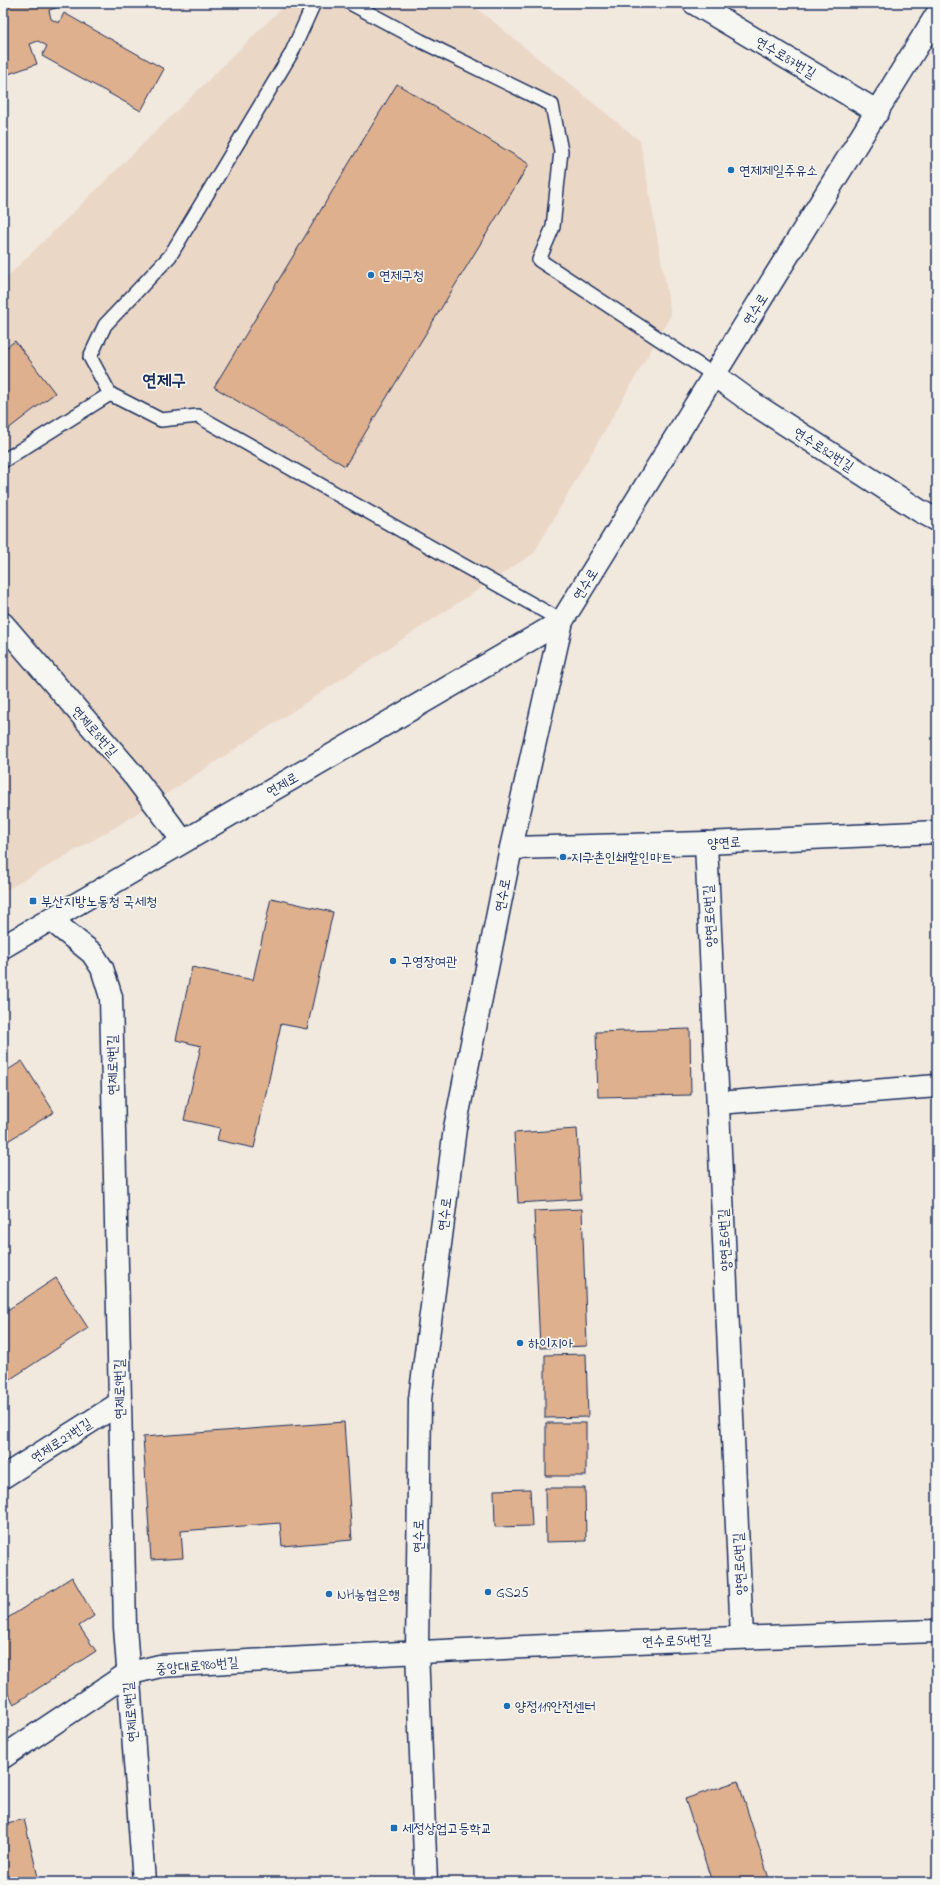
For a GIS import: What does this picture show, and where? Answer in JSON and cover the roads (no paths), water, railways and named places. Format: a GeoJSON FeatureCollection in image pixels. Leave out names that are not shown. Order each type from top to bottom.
{"type":"FeatureCollection","features":[{"type":"Feature","properties":{"kind":"street","name":"연수로87번길"},"geometry":{"type":"LineString","coordinates":[[694,3],[878,112]]}},
{"type":"Feature","properties":{"kind":"street","name":"연수로"},"geometry":{"type":"LineString","coordinates":[[426,1882],[417,1651],[420,1399],[455,1128],[511,848],[562,621],[878,112],[937,14]]}},
{"type":"Feature","properties":{"kind":"street","name":"연수로82번길"},"geometry":{"type":"LineString","coordinates":[[714,375],[768,413],[920,511],[937,520]]}},
{"type":"Feature","properties":{"kind":"street","name":"연제로"},"geometry":{"type":"LineString","coordinates":[[3,947],[562,621]]}},
{"type":"Feature","properties":{"kind":"street","name":"연제로8번길"},"geometry":{"type":"LineString","coordinates":[[3,624],[134,776],[183,841]]}},
{"type":"Feature","properties":{"kind":"street","name":"양연로"},"geometry":{"type":"LineString","coordinates":[[511,848],[706,843],[937,832]]}},
{"type":"Feature","properties":{"kind":"street","name":"양연로6번길"},"geometry":{"type":"LineString","coordinates":[[706,843],[742,1637]]}},
{"type":"Feature","properties":{"kind":"street","name":"연제로9번길"},"geometry":{"type":"LineString","coordinates":[[50,919],[92,953],[102,968],[111,997],[127,1674],[144,1882]]}},
{"type":"Feature","properties":{"kind":"street"},"geometry":{"type":"LineString","coordinates":[[718,1102],[937,1086]]}},
{"type":"Feature","properties":{"kind":"street","name":"연제로27번길"},"geometry":{"type":"LineString","coordinates":[[3,1477],[120,1403]]}},
{"type":"Feature","properties":{"kind":"street","name":"연수로54번길"},"geometry":{"type":"LineString","coordinates":[[417,1651],[742,1637],[937,1631]]}},
{"type":"Feature","properties":{"kind":"street","name":"중앙대로980번길"},"geometry":{"type":"LineString","coordinates":[[3,1757],[127,1674],[160,1666],[417,1651]]}},
{"type":"Feature","properties":{"kind":"lane"},"geometry":{"type":"LineString","coordinates":[[314,3],[291,54],[170,256],[105,325],[90,357],[110,394],[161,420],[198,416],[562,621]]}},
{"type":"Feature","properties":{"kind":"lane"},"geometry":{"type":"LineString","coordinates":[[350,3],[421,41],[552,104],[561,151],[553,227],[539,260],[714,375]]}},
{"type":"Feature","properties":{"kind":"lane"},"geometry":{"type":"LineString","coordinates":[[3,460],[110,394]]}},
{"type":"Feature","properties":{"kind":"place","name":"연제제일주유소"},"geometry":{"type":"Point","coordinates":[731,170]}},
{"type":"Feature","properties":{"kind":"place","name":"연제구청"},"geometry":{"type":"Point","coordinates":[371,275]}},
{"type":"Feature","properties":{"kind":"place","name":"지구촌인쇄할인마트"},"geometry":{"type":"Point","coordinates":[563,857]}},
{"type":"Feature","properties":{"kind":"place","name":"부산지방노동청 국세청"},"geometry":{"type":"Point","coordinates":[33,901]}},
{"type":"Feature","properties":{"kind":"place","name":"구영장여관"},"geometry":{"type":"Point","coordinates":[393,961]}},
{"type":"Feature","properties":{"kind":"place","name":"하이지아"},"geometry":{"type":"Point","coordinates":[520,1343]}},
{"type":"Feature","properties":{"kind":"place","name":"GS25"},"geometry":{"type":"Point","coordinates":[488,1592]}},
{"type":"Feature","properties":{"kind":"place","name":"NH농협은행"},"geometry":{"type":"Point","coordinates":[329,1594]}},
{"type":"Feature","properties":{"kind":"place","name":"양정119안전센터"},"geometry":{"type":"Point","coordinates":[507,1706]}},
{"type":"Feature","properties":{"kind":"place","name":"세정상업고등학교"},"geometry":{"type":"Point","coordinates":[394,1828]}},
{"type":"Feature","properties":{"kind":"district","name":"연제구"},"geometry":{"type":"Point","coordinates":[164,380]}}]}
